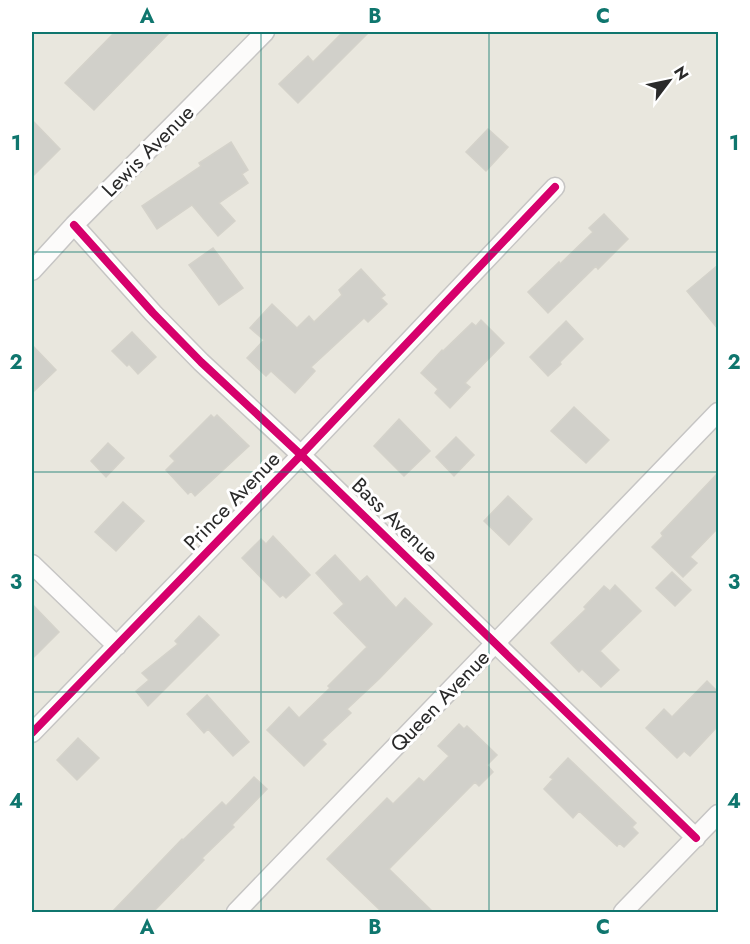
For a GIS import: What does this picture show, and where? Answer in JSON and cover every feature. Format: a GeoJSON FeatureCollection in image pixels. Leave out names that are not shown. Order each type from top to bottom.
{"type":"FeatureCollection","features":[{"type":"Feature","properties":{"kind":"street","name":"Lewis Avenue"},"geometry":{"type":"LineString","coordinates":[[32,271],[74,225],[265,32]]}},
{"type":"Feature","properties":{"kind":"street","name":"Prince Avenue"},"geometry":{"type":"LineString","coordinates":[[32,733],[302,455],[555,187]]}},
{"type":"Feature","properties":{"kind":"street","name":"Bass Avenue"},"geometry":{"type":"LineString","coordinates":[[74,225],[201,362],[302,455],[696,838]]}},
{"type":"Feature","properties":{"kind":"street","name":"Queen Avenue"},"geometry":{"type":"LineString","coordinates":[[236,912],[718,412]]}},
{"type":"Feature","properties":{"kind":"street"},"geometry":{"type":"LineString","coordinates":[[32,564],[117,646]]}},
{"type":"Feature","properties":{"kind":"street"},"geometry":{"type":"LineString","coordinates":[[623,912],[718,814]]}},
{"type":"Feature","properties":{"kind":"building"},"geometry":{"type":"Polygon","coordinates":[[[115,32],[170,32],[94,110],[65,83],[115,32]]]}},
{"type":"Feature","properties":{"kind":"building"},"geometry":{"type":"Polygon","coordinates":[[[343,32],[369,32],[298,103],[279,84],[308,56],[313,62],[343,32]]]}},
{"type":"Feature","properties":{"kind":"building"},"geometry":{"type":"Polygon","coordinates":[[[32,120],[60,149],[32,177],[32,120]]]}},
{"type":"Feature","properties":{"kind":"building"},"geometry":{"type":"Polygon","coordinates":[[[488,129],[508,147],[486,171],[466,152],[488,129]]]}},
{"type":"Feature","properties":{"kind":"building"},"geometry":{"type":"Polygon","coordinates":[[[231,142],[248,170],[242,174],[248,183],[219,203],[235,221],[218,236],[192,205],[157,229],[142,206],[201,166],[199,163],[231,142]]]}},
{"type":"Feature","properties":{"kind":"building"},"geometry":{"type":"Polygon","coordinates":[[[604,214],[628,239],[598,269],[596,266],[548,313],[528,292],[593,232],[589,228],[604,214]]]}},
{"type":"Feature","properties":{"kind":"building"},"geometry":{"type":"Polygon","coordinates":[[[213,248],[243,288],[219,305],[189,265],[213,248]]]}},
{"type":"Feature","properties":{"kind":"building"},"geometry":{"type":"Polygon","coordinates":[[[718,265],[718,329],[687,291],[718,265]]]}},
{"type":"Feature","properties":{"kind":"building"},"geometry":{"type":"Polygon","coordinates":[[[361,269],[385,295],[381,298],[387,304],[368,322],[364,318],[311,367],[315,371],[295,393],[271,371],[266,376],[247,358],[264,340],[250,328],[272,304],[297,328],[309,316],[314,322],[342,295],[339,290],[361,269]]]}},
{"type":"Feature","properties":{"kind":"building"},"geometry":{"type":"Polygon","coordinates":[[[481,320],[504,343],[465,383],[470,387],[450,408],[435,393],[438,389],[421,373],[472,323],[476,326],[481,320]]]}},
{"type":"Feature","properties":{"kind":"building"},"geometry":{"type":"Polygon","coordinates":[[[566,321],[583,339],[548,376],[530,357],[566,321]]]}},
{"type":"Feature","properties":{"kind":"building"},"geometry":{"type":"Polygon","coordinates":[[[132,332],[156,357],[138,374],[112,351],[132,332]]]}},
{"type":"Feature","properties":{"kind":"building"},"geometry":{"type":"Polygon","coordinates":[[[32,345],[56,370],[32,393],[32,345]]]}},
{"type":"Feature","properties":{"kind":"building"},"geometry":{"type":"Polygon","coordinates":[[[574,407],[609,440],[586,463],[551,431],[574,407]]]}},
{"type":"Feature","properties":{"kind":"building"},"geometry":{"type":"Polygon","coordinates":[[[211,415],[214,418],[217,415],[249,446],[195,496],[191,491],[188,494],[166,470],[175,461],[170,456],[211,415]]]}},
{"type":"Feature","properties":{"kind":"building"},"geometry":{"type":"Polygon","coordinates":[[[399,419],[430,451],[404,476],[374,446],[399,419]]]}},
{"type":"Feature","properties":{"kind":"building"},"geometry":{"type":"Polygon","coordinates":[[[456,437],[474,455],[454,476],[436,457],[456,437]]]}},
{"type":"Feature","properties":{"kind":"building"},"geometry":{"type":"Polygon","coordinates":[[[108,443],[124,458],[106,477],[91,461],[108,443]]]}},
{"type":"Feature","properties":{"kind":"building"},"geometry":{"type":"Polygon","coordinates":[[[718,473],[718,528],[690,557],[697,563],[683,577],[652,547],[663,536],[661,533],[718,473]]]}},
{"type":"Feature","properties":{"kind":"building"},"geometry":{"type":"Polygon","coordinates":[[[508,496],[532,519],[509,545],[484,521],[508,496]]]}},
{"type":"Feature","properties":{"kind":"building"},"geometry":{"type":"Polygon","coordinates":[[[123,502],[144,521],[116,551],[95,532],[123,502]]]}},
{"type":"Feature","properties":{"kind":"building"},"geometry":{"type":"Polygon","coordinates":[[[273,536],[310,575],[286,598],[283,595],[280,597],[242,558],[261,539],[266,544],[273,536]]]}},
{"type":"Feature","properties":{"kind":"building"},"geometry":{"type":"Polygon","coordinates":[[[335,555],[360,582],[367,576],[396,608],[405,598],[432,624],[347,709],[351,713],[322,740],[326,744],[304,766],[267,730],[289,707],[299,718],[367,647],[334,613],[344,604],[316,573],[335,555]]]}},
{"type":"Feature","properties":{"kind":"building"},"geometry":{"type":"Polygon","coordinates":[[[672,572],[691,590],[675,606],[656,588],[672,572]]]}},
{"type":"Feature","properties":{"kind":"building"},"geometry":{"type":"Polygon","coordinates":[[[615,585],[641,611],[600,651],[619,670],[601,687],[582,669],[579,672],[551,643],[586,609],[584,607],[604,586],[610,591],[615,585]]]}},
{"type":"Feature","properties":{"kind":"building"},"geometry":{"type":"Polygon","coordinates":[[[32,604],[59,632],[32,659],[32,604]]]}},
{"type":"Feature","properties":{"kind":"building"},"geometry":{"type":"Polygon","coordinates":[[[199,616],[219,635],[148,706],[136,691],[149,680],[142,673],[178,644],[175,641],[199,616]]]}},
{"type":"Feature","properties":{"kind":"building"},"geometry":{"type":"Polygon","coordinates":[[[707,681],[718,692],[718,726],[690,756],[684,751],[677,758],[646,728],[664,709],[672,717],[707,681]]]}},
{"type":"Feature","properties":{"kind":"building"},"geometry":{"type":"Polygon","coordinates":[[[207,695],[249,742],[233,756],[208,729],[204,733],[187,714],[207,695]]]}},
{"type":"Feature","properties":{"kind":"building"},"geometry":{"type":"Polygon","coordinates":[[[459,724],[464,729],[467,726],[497,755],[487,765],[493,772],[479,786],[475,782],[389,869],[433,912],[382,912],[327,859],[387,798],[393,804],[419,778],[424,782],[449,756],[438,746],[459,724]]]}},
{"type":"Feature","properties":{"kind":"building"},"geometry":{"type":"Polygon","coordinates":[[[78,738],[99,758],[77,780],[57,760],[78,738]]]}},
{"type":"Feature","properties":{"kind":"building"},"geometry":{"type":"Polygon","coordinates":[[[568,758],[636,823],[632,827],[638,833],[624,847],[619,843],[617,846],[579,811],[573,818],[544,789],[553,779],[550,777],[568,758]]]}},
{"type":"Feature","properties":{"kind":"building"},"geometry":{"type":"Polygon","coordinates":[[[254,777],[267,789],[232,825],[234,827],[202,858],[204,860],[153,912],[112,912],[182,839],[222,802],[226,806],[254,777]]]}},
{"type":"Feature","properties":{"kind":"cycle path"},"geometry":{"type":"LineString","coordinates":[[32,733],[301,455],[555,187]]}},
{"type":"Feature","properties":{"kind":"cycle path"},"geometry":{"type":"LineString","coordinates":[[74,225],[153,313],[201,362],[301,455],[696,838]]}}]}
